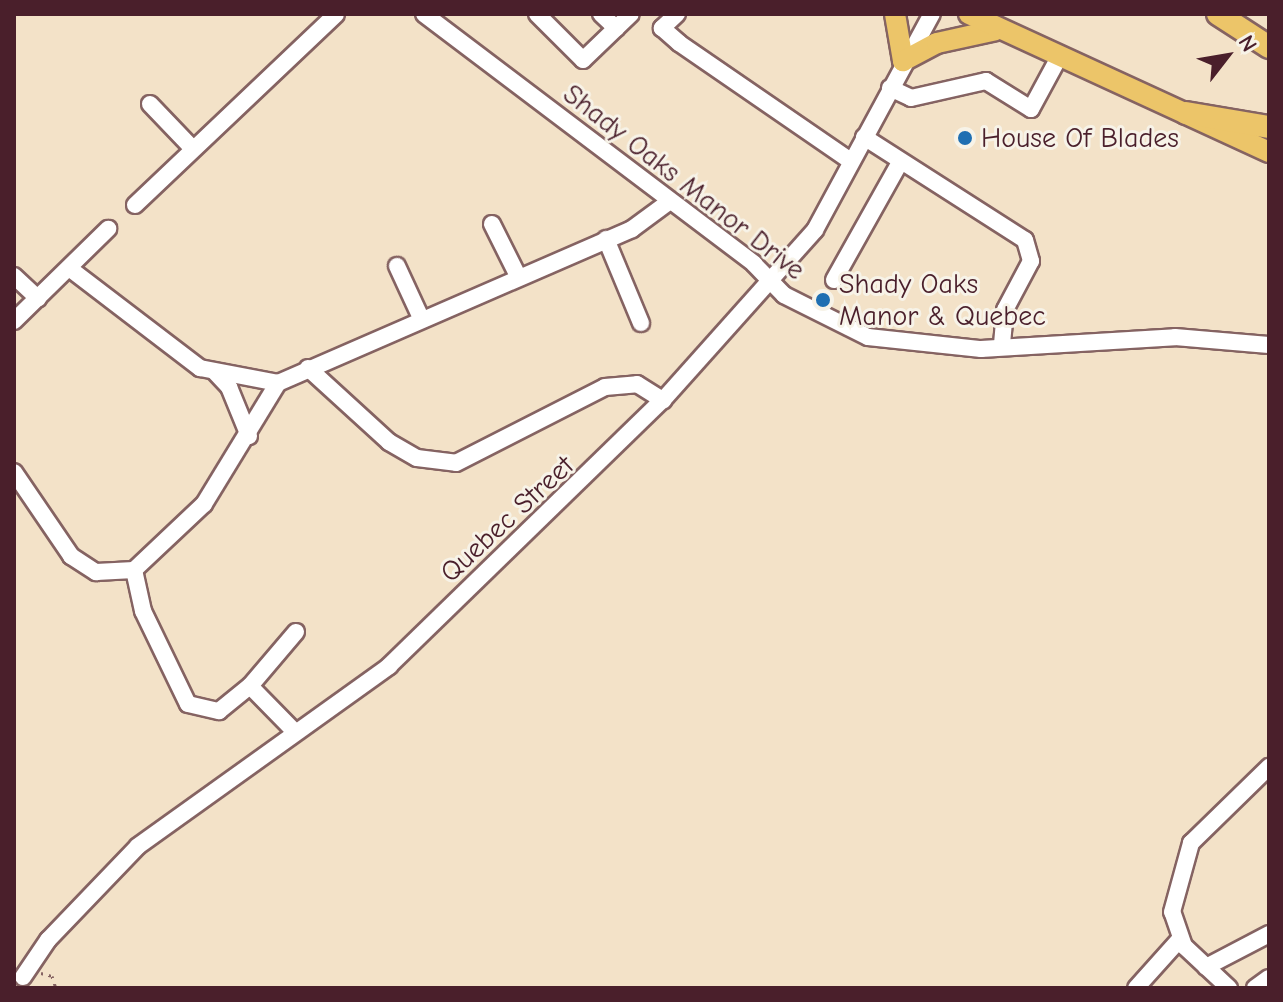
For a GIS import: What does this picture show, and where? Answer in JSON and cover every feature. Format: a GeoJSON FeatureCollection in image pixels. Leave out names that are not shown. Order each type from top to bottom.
{"type":"FeatureCollection","features":[{"type":"Feature","properties":{"kind":"highway"},"geometry":{"type":"LineString","coordinates":[[1218,14],[1269,47]]}},
{"type":"Feature","properties":{"kind":"highway"},"geometry":{"type":"LineString","coordinates":[[1186,113],[1269,127]]}},
{"type":"Feature","properties":{"kind":"main road"},"geometry":{"type":"LineString","coordinates":[[895,14],[903,61],[937,43],[996,30]]}},
{"type":"Feature","properties":{"kind":"main road"},"geometry":{"type":"LineString","coordinates":[[969,14],[1058,59],[1269,152]]}},
{"type":"Feature","properties":{"kind":"street"},"geometry":{"type":"LineString","coordinates":[[135,205],[336,14]]}},
{"type":"Feature","properties":{"kind":"street","name":"Shady Oaks Manor Drive"},"geometry":{"type":"LineString","coordinates":[[424,14],[772,282],[868,337],[1002,347],[1175,337],[1269,345]]}},
{"type":"Feature","properties":{"kind":"street"},"geometry":{"type":"LineString","coordinates":[[537,14],[583,60],[631,14]]}},
{"type":"Feature","properties":{"kind":"street"},"geometry":{"type":"LineString","coordinates":[[601,14],[616,28]]}},
{"type":"Feature","properties":{"kind":"street"},"geometry":{"type":"LineString","coordinates":[[650,14],[662,28],[851,161]]}},
{"type":"Feature","properties":{"kind":"street"},"geometry":{"type":"LineString","coordinates":[[662,28],[677,14]]}},
{"type":"Feature","properties":{"kind":"street","name":"Quebec Street"},"geometry":{"type":"LineString","coordinates":[[22,977],[48,940],[138,846],[294,731],[389,666],[663,400],[772,282],[815,230],[903,61],[932,14]]}},
{"type":"Feature","properties":{"kind":"street"},"geometry":{"type":"LineString","coordinates":[[890,88],[911,98],[986,81],[1031,109],[1058,59]]}},
{"type":"Feature","properties":{"kind":"street"},"geometry":{"type":"LineString","coordinates":[[150,104],[193,149]]}},
{"type":"Feature","properties":{"kind":"street"},"geometry":{"type":"LineString","coordinates":[[864,137],[899,164],[1029,246],[1031,261],[1000,328],[1002,347]]}},
{"type":"Feature","properties":{"kind":"street"},"geometry":{"type":"LineString","coordinates":[[834,280],[899,164]]}},
{"type":"Feature","properties":{"kind":"street"},"geometry":{"type":"LineString","coordinates":[[14,472],[71,556],[96,572],[134,570],[204,504],[249,436],[278,383],[517,274],[606,239],[670,201]]}},
{"type":"Feature","properties":{"kind":"street"},"geometry":{"type":"LineString","coordinates":[[492,224],[517,274]]}},
{"type":"Feature","properties":{"kind":"street"},"geometry":{"type":"LineString","coordinates":[[14,321],[108,229]]}},
{"type":"Feature","properties":{"kind":"street"},"geometry":{"type":"LineString","coordinates":[[606,239],[641,323]]}},
{"type":"Feature","properties":{"kind":"street"},"geometry":{"type":"LineString","coordinates":[[397,266],[421,318]]}},
{"type":"Feature","properties":{"kind":"street"},"geometry":{"type":"LineString","coordinates":[[69,268],[200,368],[278,383]]}},
{"type":"Feature","properties":{"kind":"street"},"geometry":{"type":"LineString","coordinates":[[14,276],[38,298]]}},
{"type":"Feature","properties":{"kind":"street"},"geometry":{"type":"LineString","coordinates":[[308,368],[389,442],[417,458],[456,463],[605,387],[637,384],[663,400]]}},
{"type":"Feature","properties":{"kind":"street"},"geometry":{"type":"LineString","coordinates":[[214,371],[229,387],[249,436]]}},
{"type":"Feature","properties":{"kind":"street"},"geometry":{"type":"LineString","coordinates":[[134,570],[143,611],[188,704],[219,711],[250,686],[296,632]]}},
{"type":"Feature","properties":{"kind":"street"},"geometry":{"type":"LineString","coordinates":[[250,686],[294,731]]}},
{"type":"Feature","properties":{"kind":"street"},"geometry":{"type":"LineString","coordinates":[[1229,988],[1180,939],[1172,912],[1191,843],[1269,767]]}},
{"type":"Feature","properties":{"kind":"street"},"geometry":{"type":"LineString","coordinates":[[1206,967],[1269,934]]}},
{"type":"Feature","properties":{"kind":"street"},"geometry":{"type":"LineString","coordinates":[[1136,988],[1180,939]]}},
{"type":"Feature","properties":{"kind":"street"},"geometry":{"type":"LineString","coordinates":[[1255,988],[1269,978]]}},
{"type":"Feature","properties":{"kind":"place","name":"House Of Blades"},"geometry":{"type":"Point","coordinates":[965,138]}},
{"type":"Feature","properties":{"kind":"place","name":"Shady Oaks Manor & Quebec"},"geometry":{"type":"Point","coordinates":[823,300]}}]}
